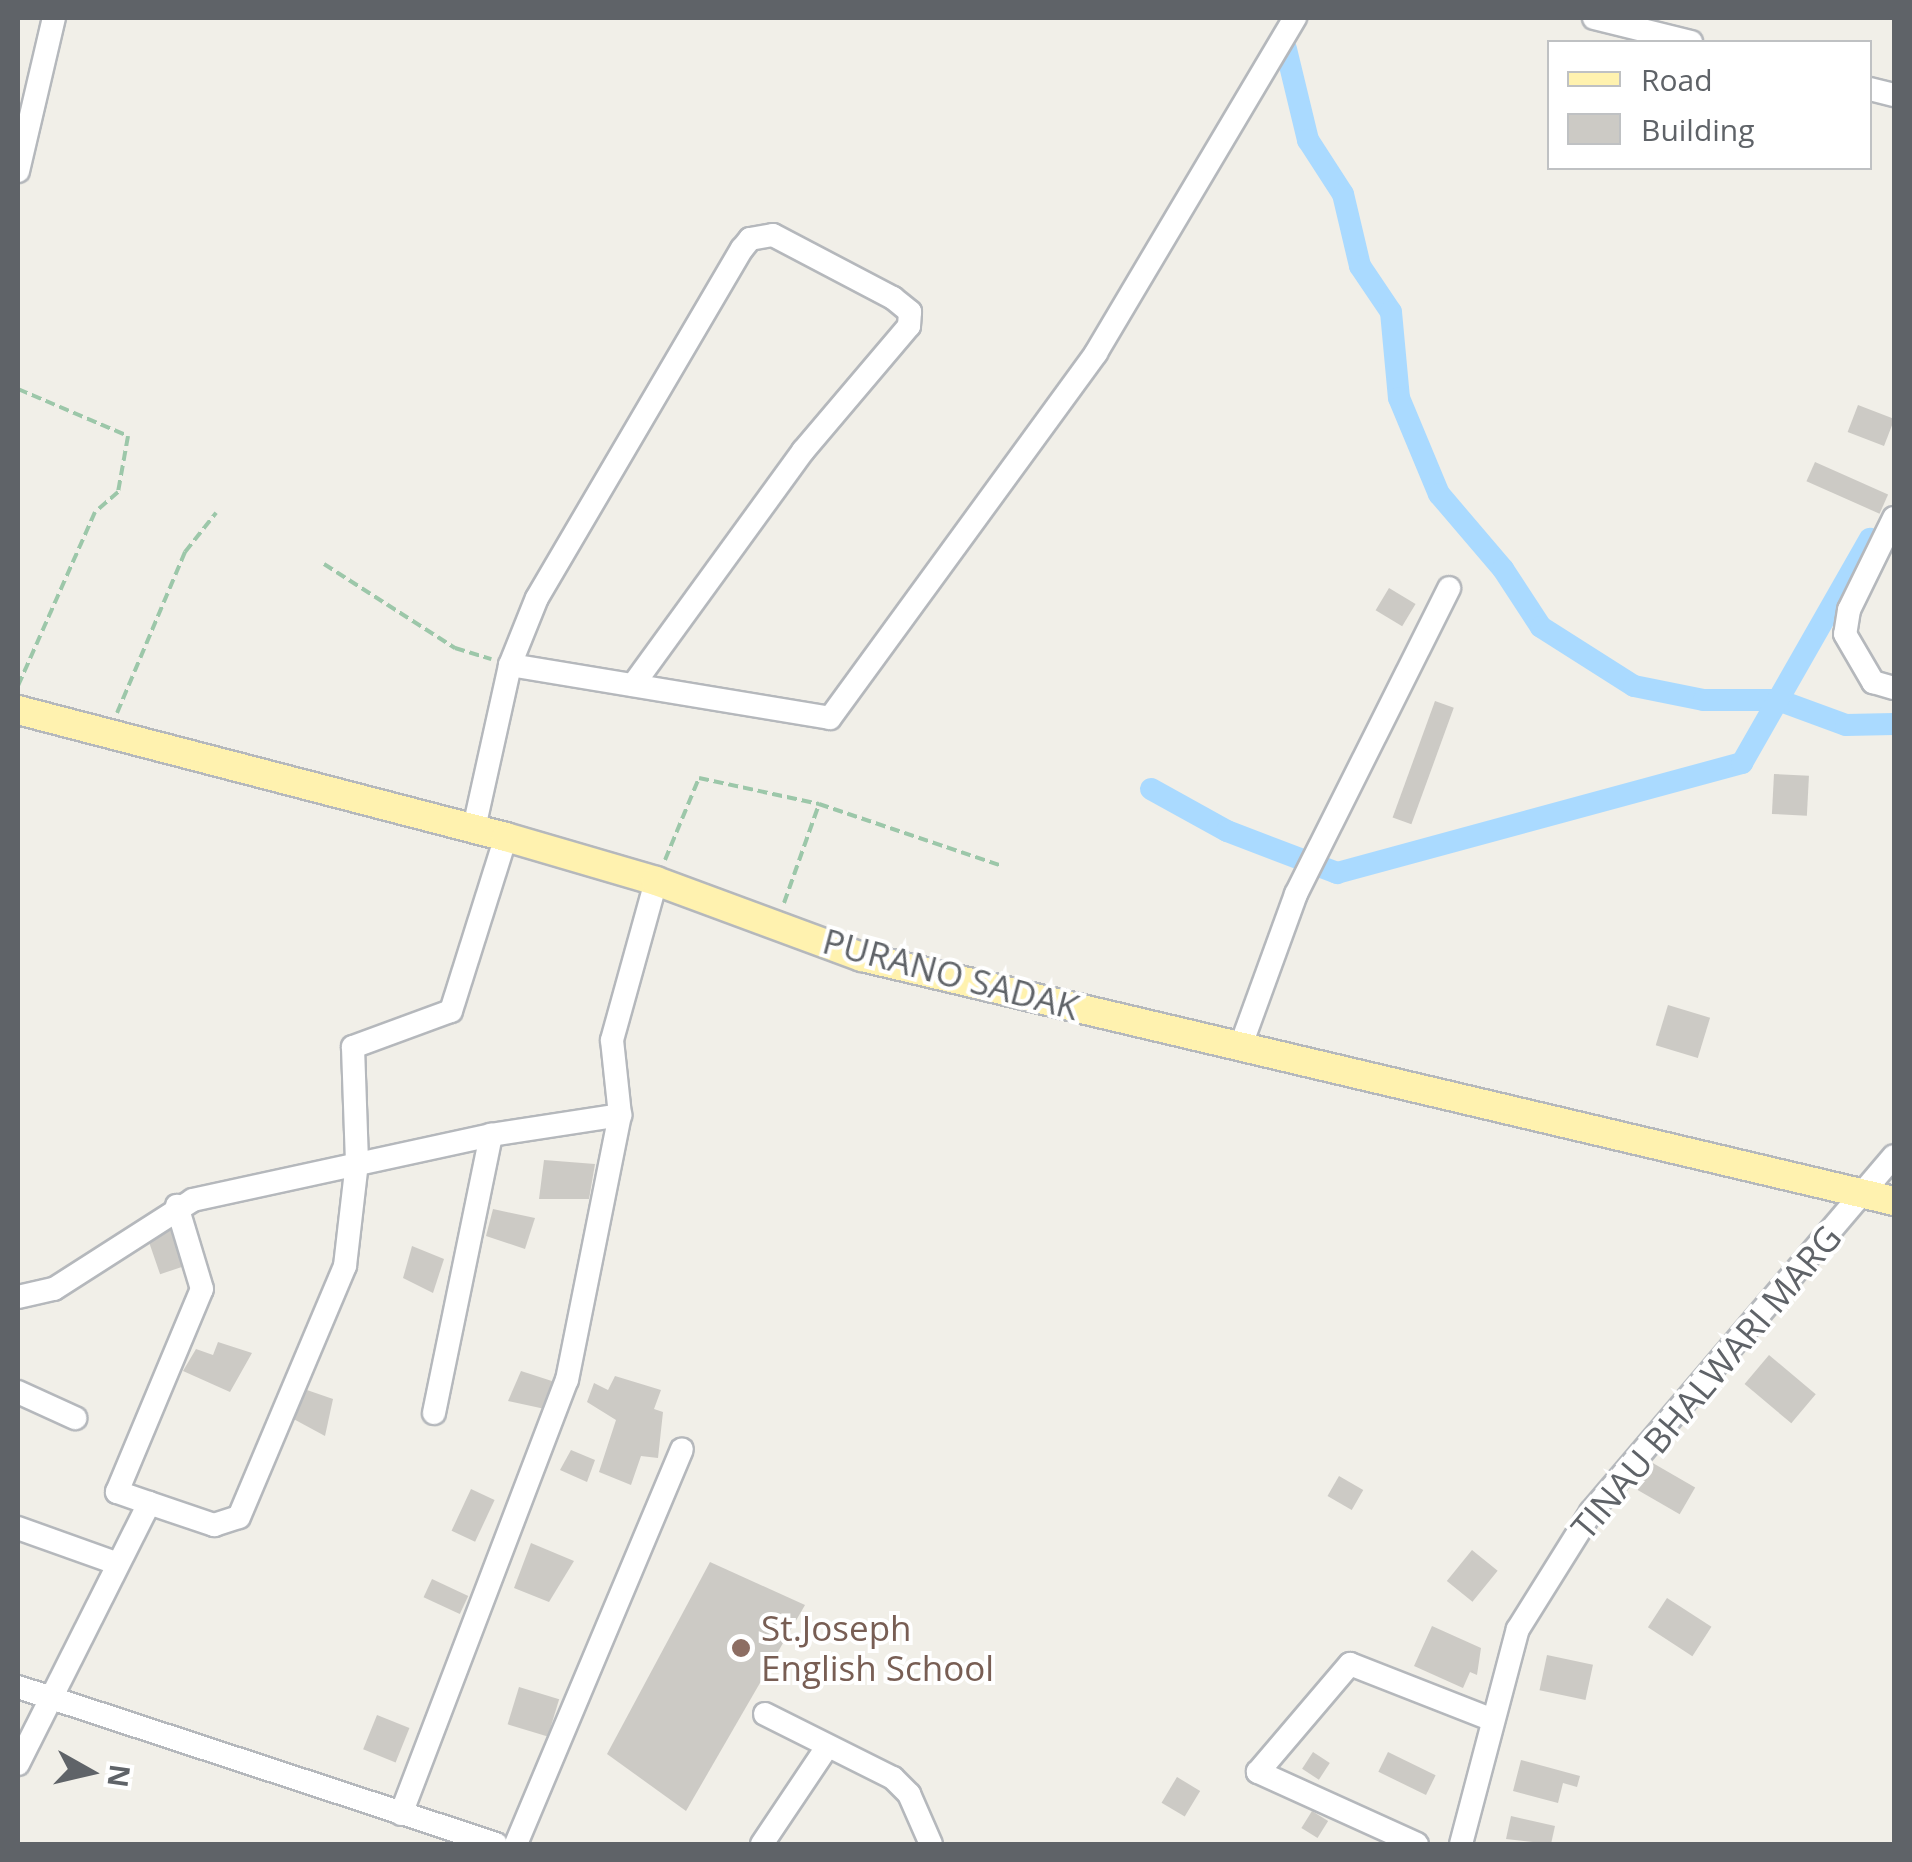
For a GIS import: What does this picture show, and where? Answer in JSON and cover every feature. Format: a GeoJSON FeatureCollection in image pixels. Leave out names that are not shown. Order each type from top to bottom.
{"type":"FeatureCollection","features":[{"type":"Feature","properties":{"kind":"main road","name":"PURANO SADAK"},"geometry":{"type":"LineString","coordinates":[[18,710],[506,837],[778,922],[862,957],[1894,1201]]}},
{"type":"Feature","properties":{"kind":"street"},"geometry":{"type":"LineString","coordinates":[[18,171],[54,18]]}},
{"type":"Feature","properties":{"kind":"street"},"geometry":{"type":"LineString","coordinates":[[510,665],[830,718],[1096,353],[1295,18]]}},
{"type":"Feature","properties":{"kind":"street"},"geometry":{"type":"LineString","coordinates":[[1594,18],[1683,40]]}},
{"type":"Feature","properties":{"kind":"street"},"geometry":{"type":"LineString","coordinates":[[474,828],[510,665],[560,556],[742,249],[750,239],[772,235],[893,298],[910,312],[909,326],[803,451],[633,686]]}},
{"type":"Feature","properties":{"kind":"street"},"geometry":{"type":"LineString","coordinates":[[1894,518],[1849,610],[1845,634],[1873,682],[1894,688]]}},
{"type":"Feature","properties":{"kind":"street"},"geometry":{"type":"LineString","coordinates":[[1240,1048],[1296,894],[1449,588]]}},
{"type":"Feature","properties":{"kind":"street"},"geometry":{"type":"LineString","coordinates":[[177,1206],[202,1288],[116,1492],[214,1525],[239,1516],[345,1266],[357,1162],[352,1047],[450,1011],[506,837]]}},
{"type":"Feature","properties":{"kind":"street"},"geometry":{"type":"LineString","coordinates":[[402,1814],[568,1380],[620,1115],[612,1040],[656,881]]}},
{"type":"Feature","properties":{"kind":"street"},"geometry":{"type":"LineString","coordinates":[[18,1297],[54,1290],[134,1242],[177,1206],[357,1162],[491,1135],[620,1115]]}},
{"type":"Feature","properties":{"kind":"street"},"geometry":{"type":"LineString","coordinates":[[434,1413],[491,1135]]}},
{"type":"Feature","properties":{"kind":"street","name":"TINAU BHALWARI MARG"},"geometry":{"type":"LineString","coordinates":[[1461,1844],[1490,1718],[1518,1629],[1590,1512],[1894,1156]]}},
{"type":"Feature","properties":{"kind":"street"},"geometry":{"type":"LineString","coordinates":[[18,1392],[75,1418]]}},
{"type":"Feature","properties":{"kind":"street"},"geometry":{"type":"LineString","coordinates":[[516,1844],[682,1448]]}},
{"type":"Feature","properties":{"kind":"street"},"geometry":{"type":"LineString","coordinates":[[18,1764],[54,1700],[116,1564],[149,1503]]}},
{"type":"Feature","properties":{"kind":"street"},"geometry":{"type":"LineString","coordinates":[[18,1528],[116,1564]]}},
{"type":"Feature","properties":{"kind":"street"},"geometry":{"type":"LineString","coordinates":[[1417,1844],[1258,1772],[1350,1664],[1490,1718]]}},
{"type":"Feature","properties":{"kind":"street"},"geometry":{"type":"LineString","coordinates":[[18,1687],[496,1844]]}},
{"type":"Feature","properties":{"kind":"street"},"geometry":{"type":"LineString","coordinates":[[765,1714],[893,1778],[909,1794],[931,1844]]}},
{"type":"Feature","properties":{"kind":"street"},"geometry":{"type":"LineString","coordinates":[[762,1844],[827,1747]]}},
{"type":"Feature","properties":{"kind":"path"},"geometry":{"type":"LineString","coordinates":[[18,389],[128,436],[118,492],[95,512],[18,686]]}},
{"type":"Feature","properties":{"kind":"path"},"geometry":{"type":"LineString","coordinates":[[107,735],[185,552],[216,512]]}},
{"type":"Feature","properties":{"kind":"path"},"geometry":{"type":"LineString","coordinates":[[324,564],[455,648],[510,665]]}},
{"type":"Feature","properties":{"kind":"path"},"geometry":{"type":"LineString","coordinates":[[656,881],[699,778],[820,804],[1002,866]]}},
{"type":"Feature","properties":{"kind":"path"},"geometry":{"type":"LineString","coordinates":[[778,922],[820,804]]}},
{"type":"Feature","properties":{"kind":"building"},"geometry":{"type":"Polygon","coordinates":[[[1858,405],[1894,419],[1884,446],[1848,432],[1858,405]]]}},
{"type":"Feature","properties":{"kind":"building"},"geometry":{"type":"Polygon","coordinates":[[[1815,462],[1888,495],[1880,514],[1806,481],[1815,462]]]}},
{"type":"Feature","properties":{"kind":"building"},"geometry":{"type":"Polygon","coordinates":[[[1389,588],[1416,604],[1402,626],[1376,610],[1389,588]]]}},
{"type":"Feature","properties":{"kind":"building"},"geometry":{"type":"Polygon","coordinates":[[[1435,701],[1454,708],[1411,824],[1393,818],[1435,701]]]}},
{"type":"Feature","properties":{"kind":"building"},"geometry":{"type":"Polygon","coordinates":[[[1774,774],[1809,776],[1807,816],[1772,814],[1774,774]]]}},
{"type":"Feature","properties":{"kind":"building"},"geometry":{"type":"Polygon","coordinates":[[[1668,1005],[1710,1018],[1698,1058],[1656,1045],[1668,1005]]]}},
{"type":"Feature","properties":{"kind":"building"},"geometry":{"type":"Polygon","coordinates":[[[544,1160],[595,1164],[589,1199],[539,1199],[544,1160]]]}},
{"type":"Feature","properties":{"kind":"building"},"geometry":{"type":"Polygon","coordinates":[[[493,1209],[535,1218],[525,1249],[486,1236],[493,1209]]]}},
{"type":"Feature","properties":{"kind":"building"},"geometry":{"type":"Polygon","coordinates":[[[172,1229],[185,1266],[160,1274],[147,1237],[172,1229]]]}},
{"type":"Feature","properties":{"kind":"building"},"geometry":{"type":"Polygon","coordinates":[[[412,1246],[444,1259],[433,1293],[403,1278],[412,1246]]]}},
{"type":"Feature","properties":{"kind":"building"},"geometry":{"type":"Polygon","coordinates":[[[218,1342],[252,1353],[230,1392],[183,1371],[196,1349],[213,1355],[218,1342]]]}},
{"type":"Feature","properties":{"kind":"building"},"geometry":{"type":"Polygon","coordinates":[[[1769,1355],[1816,1394],[1791,1423],[1745,1384],[1769,1355]]]}},
{"type":"Feature","properties":{"kind":"building"},"geometry":{"type":"Polygon","coordinates":[[[521,1371],[558,1383],[545,1409],[508,1401],[521,1371]]]}},
{"type":"Feature","properties":{"kind":"building"},"geometry":{"type":"Polygon","coordinates":[[[615,1376],[661,1390],[654,1409],[663,1412],[658,1458],[641,1456],[631,1485],[599,1472],[616,1420],[587,1402],[594,1383],[608,1390],[615,1376]]]}},
{"type":"Feature","properties":{"kind":"building"},"geometry":{"type":"Polygon","coordinates":[[[304,1389],[333,1399],[325,1436],[288,1416],[304,1389]]]}},
{"type":"Feature","properties":{"kind":"building"},"geometry":{"type":"Polygon","coordinates":[[[571,1450],[595,1460],[587,1482],[560,1470],[571,1450]]]}},
{"type":"Feature","properties":{"kind":"building"},"geometry":{"type":"Polygon","coordinates":[[[1651,1462],[1695,1488],[1680,1514],[1636,1489],[1651,1462]]]}},
{"type":"Feature","properties":{"kind":"building"},"geometry":{"type":"Polygon","coordinates":[[[1339,1476],[1363,1490],[1352,1510],[1328,1496],[1339,1476]]]}},
{"type":"Feature","properties":{"kind":"building"},"geometry":{"type":"Polygon","coordinates":[[[471,1489],[495,1500],[475,1542],[452,1531],[471,1489]]]}},
{"type":"Feature","properties":{"kind":"building"},"geometry":{"type":"Polygon","coordinates":[[[531,1543],[574,1561],[549,1602],[514,1588],[531,1543]]]}},
{"type":"Feature","properties":{"kind":"building"},"geometry":{"type":"Polygon","coordinates":[[[1472,1550],[1498,1571],[1472,1602],[1447,1581],[1472,1550]]]}},
{"type":"Feature","properties":{"kind":"building"},"geometry":{"type":"Polygon","coordinates":[[[710,1562],[805,1605],[686,1811],[607,1754],[710,1562]]]}},
{"type":"Feature","properties":{"kind":"building"},"geometry":{"type":"Polygon","coordinates":[[[432,1579],[468,1596],[460,1614],[424,1597],[432,1579]]]}},
{"type":"Feature","properties":{"kind":"building"},"geometry":{"type":"Polygon","coordinates":[[[1667,1598],[1711,1627],[1692,1656],[1648,1627],[1667,1598]]]}},
{"type":"Feature","properties":{"kind":"building"},"geometry":{"type":"Polygon","coordinates":[[[1432,1626],[1481,1648],[1477,1675],[1470,1672],[1463,1688],[1414,1666],[1432,1626]]]}},
{"type":"Feature","properties":{"kind":"building"},"geometry":{"type":"Polygon","coordinates":[[[1547,1655],[1593,1665],[1585,1700],[1540,1690],[1547,1655]]]}},
{"type":"Feature","properties":{"kind":"building"},"geometry":{"type":"Polygon","coordinates":[[[519,1687],[559,1699],[548,1737],[508,1724],[519,1687]]]}},
{"type":"Feature","properties":{"kind":"building"},"geometry":{"type":"Polygon","coordinates":[[[377,1715],[409,1728],[396,1762],[363,1749],[377,1715]]]}},
{"type":"Feature","properties":{"kind":"building"},"geometry":{"type":"Polygon","coordinates":[[[1313,1752],[1330,1763],[1319,1780],[1302,1769],[1313,1752]]]}},
{"type":"Feature","properties":{"kind":"building"},"geometry":{"type":"Polygon","coordinates":[[[1388,1752],[1436,1775],[1426,1795],[1378,1772],[1388,1752]]]}},
{"type":"Feature","properties":{"kind":"building"},"geometry":{"type":"Polygon","coordinates":[[[1521,1760],[1580,1776],[1577,1787],[1563,1783],[1558,1803],[1513,1791],[1521,1760]]]}},
{"type":"Feature","properties":{"kind":"building"},"geometry":{"type":"Polygon","coordinates":[[[1177,1777],[1200,1791],[1185,1817],[1162,1803],[1177,1777]]]}},
{"type":"Feature","properties":{"kind":"building"},"geometry":{"type":"Polygon","coordinates":[[[1312,1811],[1328,1821],[1318,1838],[1301,1828],[1312,1811]]]}},
{"type":"Feature","properties":{"kind":"building"},"geometry":{"type":"Polygon","coordinates":[[[1511,1816],[1555,1826],[1551,1844],[1506,1839],[1511,1816]]]}},
{"type":"Feature","properties":{"kind":"waterway"},"geometry":{"type":"LineString","coordinates":[[1286,49],[1308,140],[1343,194],[1360,266],[1391,312],[1399,398],[1439,494],[1503,569],[1541,627],[1634,686],[1704,700],[1778,700],[1846,725],[1894,724]]}},
{"type":"Feature","properties":{"kind":"waterway"},"geometry":{"type":"LineString","coordinates":[[1151,789],[1227,831],[1337,873],[1742,763],[1870,539]]}},
{"type":"Feature","properties":{"kind":"place","name":"St.Joseph English School"},"geometry":{"type":"Point","coordinates":[741,1648]}}]}
